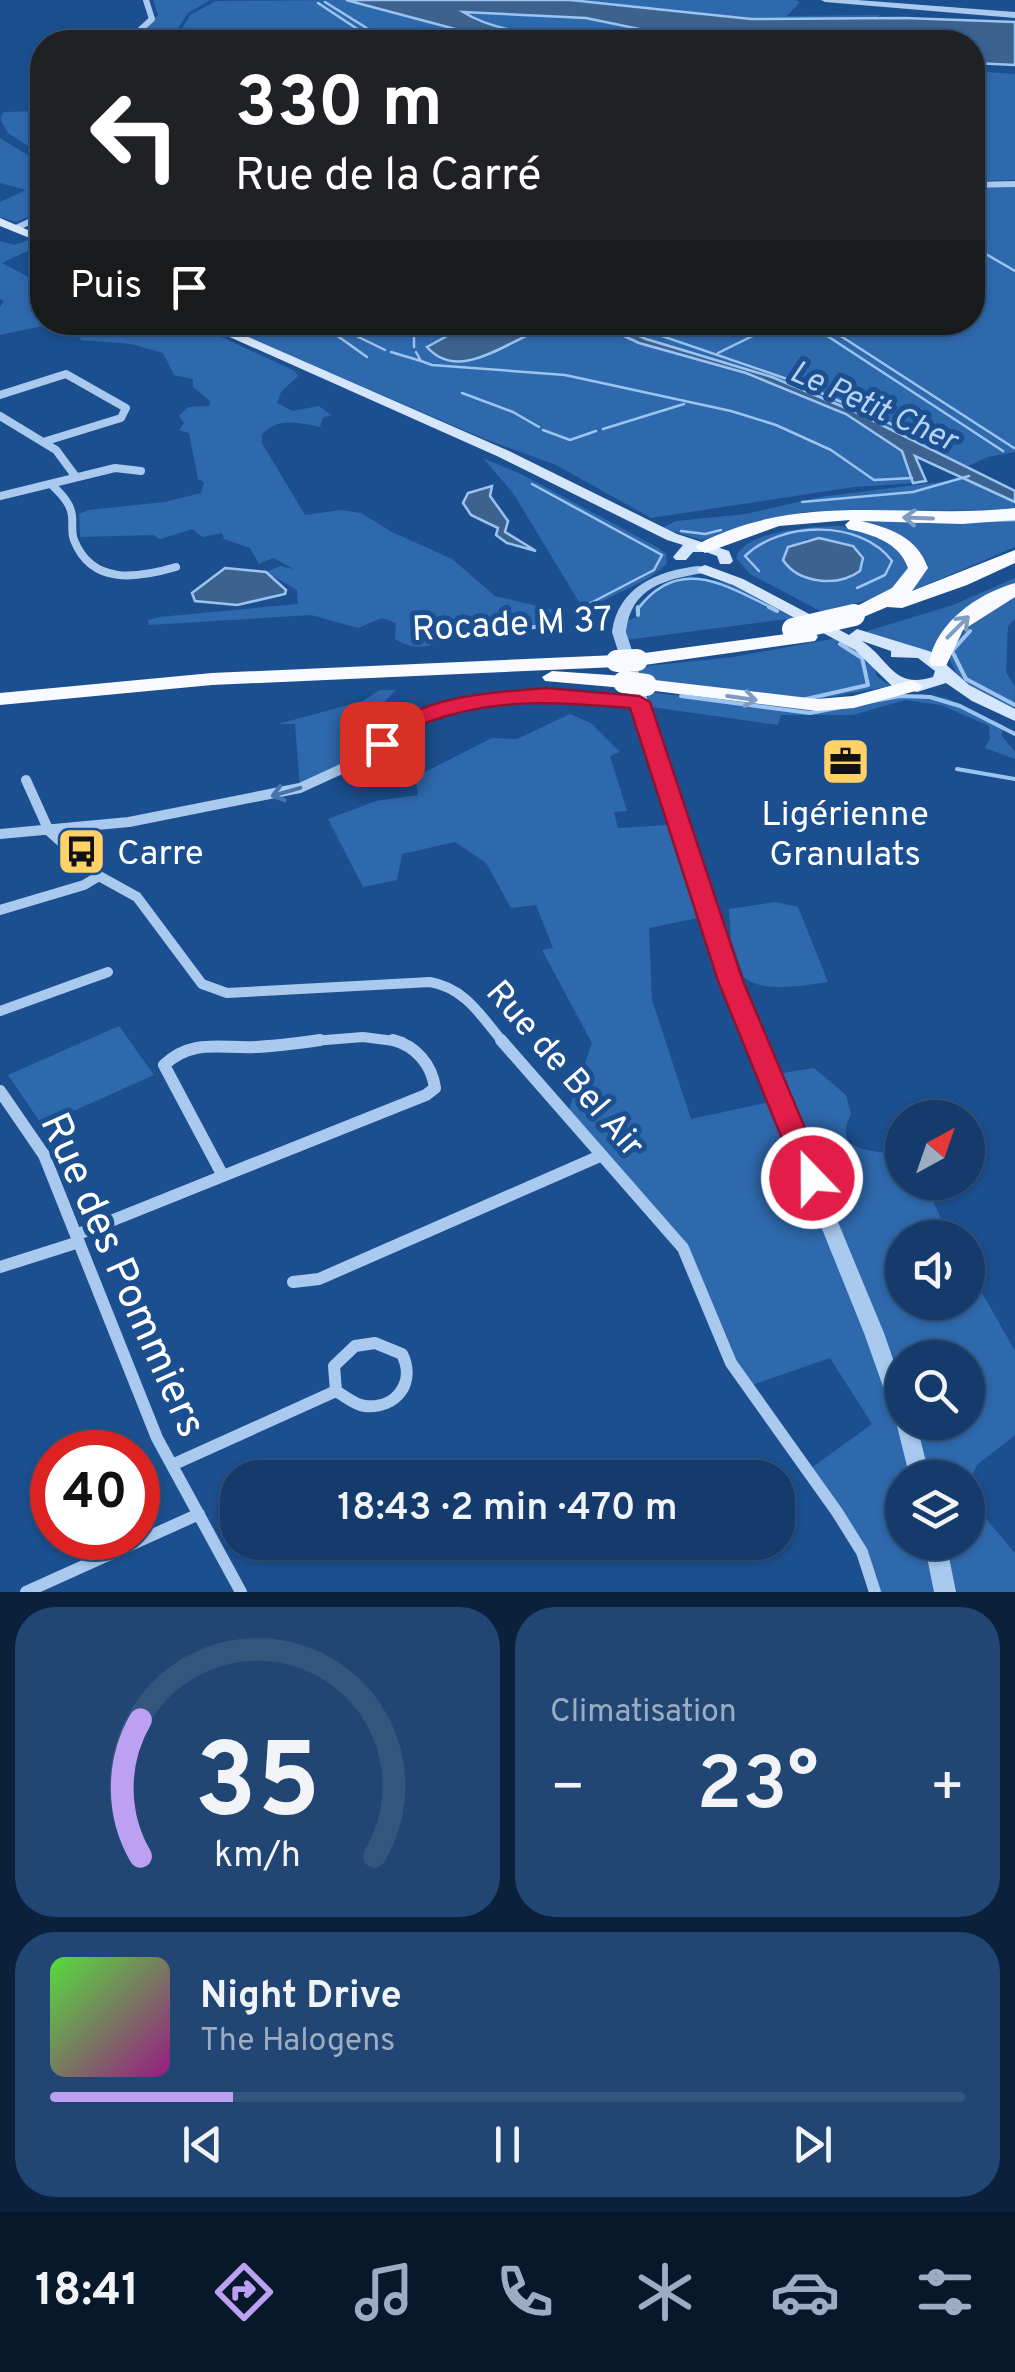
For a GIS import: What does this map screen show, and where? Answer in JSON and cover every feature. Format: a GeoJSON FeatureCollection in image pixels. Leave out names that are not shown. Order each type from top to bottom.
{"type":"FeatureCollection","features":[{"type":"Feature","properties":{"kind":"highway"},"geometry":{"type":"LineString","coordinates":[[714,552],[754,527],[801,517],[957,519],[1015,514]]}},
{"type":"Feature","properties":{"kind":"highway"},"geometry":{"type":"LineString","coordinates":[[714,552],[755,536],[809,524],[850,524],[886,534],[912,552],[918,564],[916,574],[900,592],[860,619]]}},
{"type":"Feature","properties":{"kind":"highway","name":"Rocade M 37"},"geometry":{"type":"LineString","coordinates":[[860,619],[960,582],[1015,556]]}},
{"type":"Feature","properties":{"kind":"highway","name":"Rocade M 37"},"geometry":{"type":"LineString","coordinates":[[0,699],[212,679],[378,672],[630,670],[950,597],[1015,569]]}},
{"type":"Feature","properties":{"kind":"highway"},"geometry":{"type":"LineString","coordinates":[[941,666],[940,648],[957,626],[1015,588]]}},
{"type":"Feature","properties":{"kind":"highway","name":"Rocade M 37"},"geometry":{"type":"LineString","coordinates":[[0,689],[223,668],[630,670]]}},
{"type":"Feature","properties":{"kind":"highway"},"geometry":{"type":"LineString","coordinates":[[630,670],[816,705],[854,702],[915,686]]}},
{"type":"Feature","properties":{"kind":"main road"},"geometry":{"type":"LineString","coordinates":[[0,222],[30,234]]}},
{"type":"Feature","properties":{"kind":"main road"},"geometry":{"type":"LineString","coordinates":[[232,335],[458,434],[672,537],[714,552],[750,579],[860,636],[941,666],[962,688],[1011,719]]}},
{"type":"Feature","properties":{"kind":"main road"},"geometry":{"type":"LineString","coordinates":[[458,434],[661,542],[701,570],[738,582],[861,647],[892,680],[952,695],[1011,719]]}},
{"type":"Feature","properties":{"kind":"main road"},"geometry":{"type":"LineString","coordinates":[[681,559],[689,548],[714,552]]}},
{"type":"Feature","properties":{"kind":"main road"},"geometry":{"type":"LineString","coordinates":[[701,570],[714,552]]}},
{"type":"Feature","properties":{"kind":"main road"},"geometry":{"type":"LineString","coordinates":[[883,667],[890,657],[908,652]]}},
{"type":"Feature","properties":{"kind":"main road"},"geometry":{"type":"LineString","coordinates":[[915,686],[940,680],[941,666]]}},
{"type":"Feature","properties":{"kind":"street"},"geometry":{"type":"LineString","coordinates":[[140,30],[152,19],[146,0]]}},
{"type":"Feature","properties":{"kind":"street"},"geometry":{"type":"LineString","coordinates":[[825,0],[1015,15]]}},
{"type":"Feature","properties":{"kind":"street"},"geometry":{"type":"LineString","coordinates":[[985,185],[1015,184]]}},
{"type":"Feature","properties":{"kind":"street"},"geometry":{"type":"LineString","coordinates":[[16,228],[30,222]]}},
{"type":"Feature","properties":{"kind":"street"},"geometry":{"type":"LineString","coordinates":[[0,396],[66,374],[126,408],[121,418],[43,442]]}},
{"type":"Feature","properties":{"kind":"street"},"geometry":{"type":"LineString","coordinates":[[0,416],[56,450],[76,477]]}},
{"type":"Feature","properties":{"kind":"street"},"geometry":{"type":"LineString","coordinates":[[0,496],[121,467],[141,470]]}},
{"type":"Feature","properties":{"kind":"street"},"geometry":{"type":"LineString","coordinates":[[51,484],[71,510],[72,538],[93,571],[109,576],[152,574],[176,567]]}},
{"type":"Feature","properties":{"kind":"street"},"geometry":{"type":"LineString","coordinates":[[667,576],[681,559]]}},
{"type":"Feature","properties":{"kind":"street"},"geometry":{"type":"LineString","coordinates":[[701,570],[667,576],[629,598],[621,609],[620,632],[730,981],[885,1363]]}},
{"type":"Feature","properties":{"kind":"street"},"geometry":{"type":"LineString","coordinates":[[0,834],[129,822],[300,788],[360,760],[415,719],[457,704],[546,694],[630,670]]}},
{"type":"Feature","properties":{"kind":"street"},"geometry":{"type":"LineString","coordinates":[[26,780],[49,831]]}},
{"type":"Feature","properties":{"kind":"street","name":"Rue de Bel Air"},"geometry":{"type":"LineString","coordinates":[[49,831],[99,876],[138,897],[202,984],[213,990],[227,994],[430,982],[457,989],[683,1248],[731,1363],[862,1552],[874,1592]]}},
{"type":"Feature","properties":{"kind":"street"},"geometry":{"type":"LineString","coordinates":[[0,910],[84,885],[99,876]]}},
{"type":"Feature","properties":{"kind":"street"},"geometry":{"type":"LineString","coordinates":[[0,1011],[108,972]]}},
{"type":"Feature","properties":{"kind":"street"},"geometry":{"type":"LineString","coordinates":[[0,1267],[426,1096],[435,1088],[434,1077],[413,1049],[394,1039],[324,1040],[249,1048],[205,1044],[175,1054],[164,1065],[166,1074],[183,1096],[224,1177]]}},
{"type":"Feature","properties":{"kind":"street","name":"Rue des Pommiers"},"geometry":{"type":"LineString","coordinates":[[0,1091],[44,1155],[157,1438],[242,1592]]}},
{"type":"Feature","properties":{"kind":"street"},"geometry":{"type":"LineString","coordinates":[[293,1282],[319,1279],[600,1156]]}},
{"type":"Feature","properties":{"kind":"street"},"geometry":{"type":"LineString","coordinates":[[386,1344],[407,1362],[409,1378],[392,1400],[361,1406],[336,1391],[334,1366],[355,1346],[386,1344]]}},
{"type":"Feature","properties":{"kind":"street"},"geometry":{"type":"LineString","coordinates":[[172,1466],[336,1391]]}},
{"type":"Feature","properties":{"kind":"street"},"geometry":{"type":"LineString","coordinates":[[26,1592],[199,1514]]}},
{"type":"Feature","properties":{"kind":"street"},"geometry":{"type":"LineString","coordinates":[[938,1560],[945,1592]]}},
{"type":"Feature","properties":{"kind":"shaded area"},"geometry":{"type":"Polygon","coordinates":[[[153,0],[210,0],[188,13],[177,30],[144,30],[158,15],[153,0]]]}},
{"type":"Feature","properties":{"kind":"shaded area"},"geometry":{"type":"Polygon","coordinates":[[[346,0],[459,30],[416,25],[431,30],[181,30],[190,15],[216,1],[346,0]]]}},
{"type":"Feature","properties":{"kind":"shaded area"},"geometry":{"type":"Polygon","coordinates":[[[346,0],[570,0],[751,19],[1015,22],[1015,65],[985,64],[985,30],[644,30],[586,18],[463,12],[511,30],[459,30],[346,0]]]}},
{"type":"Feature","properties":{"kind":"shaded area"},"geometry":{"type":"Polygon","coordinates":[[[570,0],[796,0],[800,2],[787,16],[880,15],[874,19],[751,19],[570,0]]]}},
{"type":"Feature","properties":{"kind":"shaded area"},"geometry":{"type":"Polygon","coordinates":[[[462,12],[586,18],[647,30],[515,30],[462,12]]]}},
{"type":"Feature","properties":{"kind":"shaded area"},"geometry":{"type":"Polygon","coordinates":[[[985,72],[1015,74],[1015,180],[985,181],[985,86],[988,86],[985,72]]]}},
{"type":"Feature","properties":{"kind":"shaded area"},"geometry":{"type":"Polygon","coordinates":[[[30,111],[30,147],[8,133],[0,118],[4,112],[30,111]]]}},
{"type":"Feature","properties":{"kind":"shaded area"},"geometry":{"type":"Polygon","coordinates":[[[0,138],[30,157],[30,217],[16,222],[0,217],[0,202],[26,190],[0,183],[0,138]]]}},
{"type":"Feature","properties":{"kind":"shaded area"},"geometry":{"type":"Polygon","coordinates":[[[1015,187],[1015,452],[988,457],[966,467],[853,411],[846,414],[902,451],[913,483],[854,487],[651,518],[556,465],[485,439],[241,335],[985,335],[985,188],[1015,187]]]}},
{"type":"Feature","properties":{"kind":"shaded area"},"geometry":{"type":"Polygon","coordinates":[[[0,241],[14,245],[30,241],[30,250],[2,263],[30,278],[30,329],[0,335],[0,307],[4,301],[0,299],[0,241]]]}},
{"type":"Feature","properties":{"kind":"shaded area"},"geometry":{"type":"Polygon","coordinates":[[[81,335],[217,335],[295,371],[298,376],[281,392],[277,403],[292,411],[319,406],[331,415],[323,418],[320,427],[275,425],[262,434],[262,443],[305,515],[341,510],[361,513],[452,559],[495,596],[558,611],[559,620],[544,630],[478,621],[440,642],[419,647],[395,639],[396,623],[382,618],[358,628],[311,615],[149,625],[148,620],[159,617],[298,604],[297,590],[266,572],[280,566],[294,569],[273,558],[259,564],[250,548],[224,539],[222,533],[202,537],[193,529],[160,539],[153,535],[80,537],[79,514],[88,510],[165,502],[201,493],[204,482],[198,479],[189,433],[179,430],[184,423],[179,416],[188,407],[209,406],[210,401],[193,387],[193,379],[174,375],[163,353],[131,344],[80,340],[81,335]]]}},
{"type":"Feature","properties":{"kind":"shaded area"},"geometry":{"type":"Polygon","coordinates":[[[449,335],[526,336],[489,354],[463,361],[450,361],[427,347],[449,335]]]}},
{"type":"Feature","properties":{"kind":"shaded area"},"geometry":{"type":"Polygon","coordinates":[[[622,335],[637,335],[772,377],[853,411],[1015,491],[1015,502],[915,456],[926,481],[913,483],[902,451],[846,414],[746,373],[622,335]]]}},
{"type":"Feature","properties":{"kind":"shaded area"},"geometry":{"type":"Polygon","coordinates":[[[483,458],[523,475],[657,547],[666,554],[667,564],[649,578],[584,610],[513,493],[483,458]]]}},
{"type":"Feature","properties":{"kind":"shaded area"},"geometry":{"type":"Polygon","coordinates":[[[964,479],[1014,502],[1015,510],[805,512],[762,520],[702,540],[662,528],[676,521],[746,514],[820,497],[964,479]]]}},
{"type":"Feature","properties":{"kind":"shaded area"},"geometry":{"type":"Polygon","coordinates":[[[492,486],[490,496],[508,521],[505,532],[536,551],[507,543],[496,535],[498,528],[471,515],[463,503],[468,493],[492,486]]]}},
{"type":"Feature","properties":{"kind":"shaded area"},"geometry":{"type":"Polygon","coordinates":[[[847,517],[1015,517],[1015,547],[912,591],[923,574],[871,525],[847,517]]]}},
{"type":"Feature","properties":{"kind":"shaded area"},"geometry":{"type":"Polygon","coordinates":[[[841,526],[884,538],[910,563],[903,583],[879,597],[822,612],[750,574],[736,558],[741,549],[766,536],[841,526]],[[807,539],[784,553],[853,576],[864,564],[831,539],[807,539]]]}},
{"type":"Feature","properties":{"kind":"shaded area"},"geometry":{"type":"Polygon","coordinates":[[[819,538],[853,546],[863,558],[860,571],[841,579],[819,580],[799,574],[783,560],[788,547],[819,538]]]}},
{"type":"Feature","properties":{"kind":"shaded area"},"geometry":{"type":"Polygon","coordinates":[[[225,568],[266,572],[286,590],[285,594],[237,605],[195,601],[192,593],[225,568]]]}},
{"type":"Feature","properties":{"kind":"shaded area"},"geometry":{"type":"Polygon","coordinates":[[[690,576],[729,583],[795,618],[626,640],[627,621],[637,617],[634,608],[663,584],[690,576]]]}},
{"type":"Feature","properties":{"kind":"shaded area"},"geometry":{"type":"Polygon","coordinates":[[[1015,578],[1015,585],[934,651],[902,648],[861,633],[953,605],[1015,578]]]}},
{"type":"Feature","properties":{"kind":"shaded area"},"geometry":{"type":"Polygon","coordinates":[[[1015,595],[1015,619],[1008,626],[1006,672],[1015,687],[1014,711],[976,692],[958,677],[947,654],[976,620],[1015,595]]]}},
{"type":"Feature","properties":{"kind":"shaded area"},"geometry":{"type":"Polygon","coordinates":[[[837,638],[873,663],[877,677],[891,686],[807,701],[642,679],[638,667],[733,657],[837,638]]]}},
{"type":"Feature","properties":{"kind":"shaded area"},"geometry":{"type":"Polygon","coordinates":[[[380,690],[396,690],[370,721],[361,760],[300,788],[295,724],[278,724],[363,701],[380,690]]]}},
{"type":"Feature","properties":{"kind":"shaded area"},"geometry":{"type":"Polygon","coordinates":[[[646,692],[813,710],[852,708],[902,694],[946,698],[1005,726],[1001,735],[1015,752],[1015,759],[985,748],[990,738],[989,726],[941,705],[905,700],[853,715],[781,715],[778,725],[651,707],[646,692]]]}},
{"type":"Feature","properties":{"kind":"shaded area"},"geometry":{"type":"Polygon","coordinates":[[[570,714],[591,723],[620,752],[610,756],[627,811],[614,812],[618,828],[668,825],[698,918],[649,928],[652,1000],[691,1119],[779,1100],[770,1075],[814,1068],[846,1095],[851,1114],[847,1137],[851,1143],[885,1153],[885,1200],[932,1200],[942,1220],[885,1220],[885,1320],[985,1320],[985,1298],[1015,1351],[1015,1435],[983,1460],[885,1460],[885,1560],[985,1560],[985,1518],[1015,1553],[1015,1592],[875,1592],[862,1551],[807,1471],[872,1424],[830,1358],[746,1387],[694,1270],[566,1118],[592,1043],[542,950],[553,948],[536,905],[511,908],[486,863],[455,842],[402,854],[397,880],[363,887],[328,819],[376,801],[418,795],[415,777],[492,738],[517,739],[570,714]]]}},
{"type":"Feature","properties":{"kind":"shaded area"},"geometry":{"type":"Polygon","coordinates":[[[775,902],[798,907],[828,982],[773,987],[744,977],[731,940],[729,909],[775,902]]]}},
{"type":"Feature","properties":{"kind":"shaded area"},"geometry":{"type":"Polygon","coordinates":[[[119,1026],[154,1075],[42,1125],[8,1075],[119,1026]]]}},
{"type":"Feature","properties":{"kind":"waterway"},"geometry":{"type":"LineString","coordinates":[[325,2],[370,30]]}},
{"type":"Feature","properties":{"kind":"waterway"},"geometry":{"type":"LineString","coordinates":[[318,3],[359,30]]}},
{"type":"Feature","properties":{"kind":"waterway"},"geometry":{"type":"LineString","coordinates":[[985,254],[1015,271]]}},
{"type":"Feature","properties":{"kind":"waterway"},"geometry":{"type":"LineString","coordinates":[[336,335],[367,357]]}},
{"type":"Feature","properties":{"kind":"waterway"},"geometry":{"type":"LineString","coordinates":[[354,335],[385,350]]}},
{"type":"Feature","properties":{"kind":"waterway"},"geometry":{"type":"LineString","coordinates":[[414,335],[414,347]]}},
{"type":"Feature","properties":{"kind":"waterway","name":"Le Petit Cher"},"geometry":{"type":"LineString","coordinates":[[659,335],[796,382],[941,446]]}},
{"type":"Feature","properties":{"kind":"waterway"},"geometry":{"type":"LineString","coordinates":[[718,353],[755,335]]}},
{"type":"Feature","properties":{"kind":"waterway","name":"Le Petit Cher"},"geometry":{"type":"LineString","coordinates":[[826,335],[1003,451]]}},
{"type":"Feature","properties":{"kind":"waterway","name":"Le Petit Cher"},"geometry":{"type":"LineString","coordinates":[[839,335],[1014,448]]}},
{"type":"Feature","properties":{"kind":"waterway"},"geometry":{"type":"LineString","coordinates":[[391,352],[421,361]]}},
{"type":"Feature","properties":{"kind":"waterway"},"geometry":{"type":"LineString","coordinates":[[416,352],[421,361]]}},
{"type":"Feature","properties":{"kind":"waterway"},"geometry":{"type":"LineString","coordinates":[[421,361],[565,375],[731,411],[776,425],[831,450],[874,480],[912,478]]}},
{"type":"Feature","properties":{"kind":"waterway"},"geometry":{"type":"LineString","coordinates":[[462,393],[513,412],[539,427]]}},
{"type":"Feature","properties":{"kind":"waterway"},"geometry":{"type":"LineString","coordinates":[[603,429],[684,404]]}},
{"type":"Feature","properties":{"kind":"waterway"},"geometry":{"type":"LineString","coordinates":[[543,430],[570,440],[596,431]]}},
{"type":"Feature","properties":{"kind":"waterway"},"geometry":{"type":"LineString","coordinates":[[802,502],[913,492],[969,476]]}},
{"type":"Feature","properties":{"kind":"waterway"},"geometry":{"type":"LineString","coordinates":[[532,484],[662,555],[654,570],[583,607]]}},
{"type":"Feature","properties":{"kind":"waterway"},"geometry":{"type":"LineString","coordinates":[[910,522],[1015,520]]}},
{"type":"Feature","properties":{"kind":"waterway"},"geometry":{"type":"LineString","coordinates":[[681,531],[705,534],[721,530]]}},
{"type":"Feature","properties":{"kind":"waterway"},"geometry":{"type":"LineString","coordinates":[[759,571],[745,556],[760,544],[799,531],[841,532],[878,547],[892,561],[885,575],[857,588]]}},
{"type":"Feature","properties":{"kind":"waterway"},"geometry":{"type":"LineString","coordinates":[[638,609],[653,593],[686,579],[720,584],[774,609]]}},
{"type":"Feature","properties":{"kind":"waterway"},"geometry":{"type":"LineString","coordinates":[[769,607],[777,611]]}},
{"type":"Feature","properties":{"kind":"waterway"},"geometry":{"type":"LineString","coordinates":[[638,609],[638,615]]}},
{"type":"Feature","properties":{"kind":"waterway"},"geometry":{"type":"LineString","coordinates":[[476,630],[537,627]]}},
{"type":"Feature","properties":{"kind":"waterway"},"geometry":{"type":"LineString","coordinates":[[970,631],[952,651],[966,679],[1015,705]]}},
{"type":"Feature","properties":{"kind":"waterway"},"geometry":{"type":"LineString","coordinates":[[806,699],[868,685],[862,658],[840,644]]}},
{"type":"Feature","properties":{"kind":"waterway"},"geometry":{"type":"LineString","coordinates":[[681,696],[810,713],[900,696],[930,697],[960,706],[1015,734]]}},
{"type":"Feature","properties":{"kind":"waterway"},"geometry":{"type":"LineString","coordinates":[[957,769],[1015,779]]}},
{"type":"Feature","properties":{"kind":"place","name":"Ligérienne Granulats"},"geometry":{"type":"Point","coordinates":[845,761]}},
{"type":"Feature","properties":{"kind":"place","name":"Carre"},"geometry":{"type":"Point","coordinates":[82,852]}},
{"type":"Feature","properties":{"kind":"route"},"geometry":{"type":"LineString","coordinates":[[382,744],[415,719],[475,700],[546,694],[639,702],[730,981],[812,1178]]}}]}
